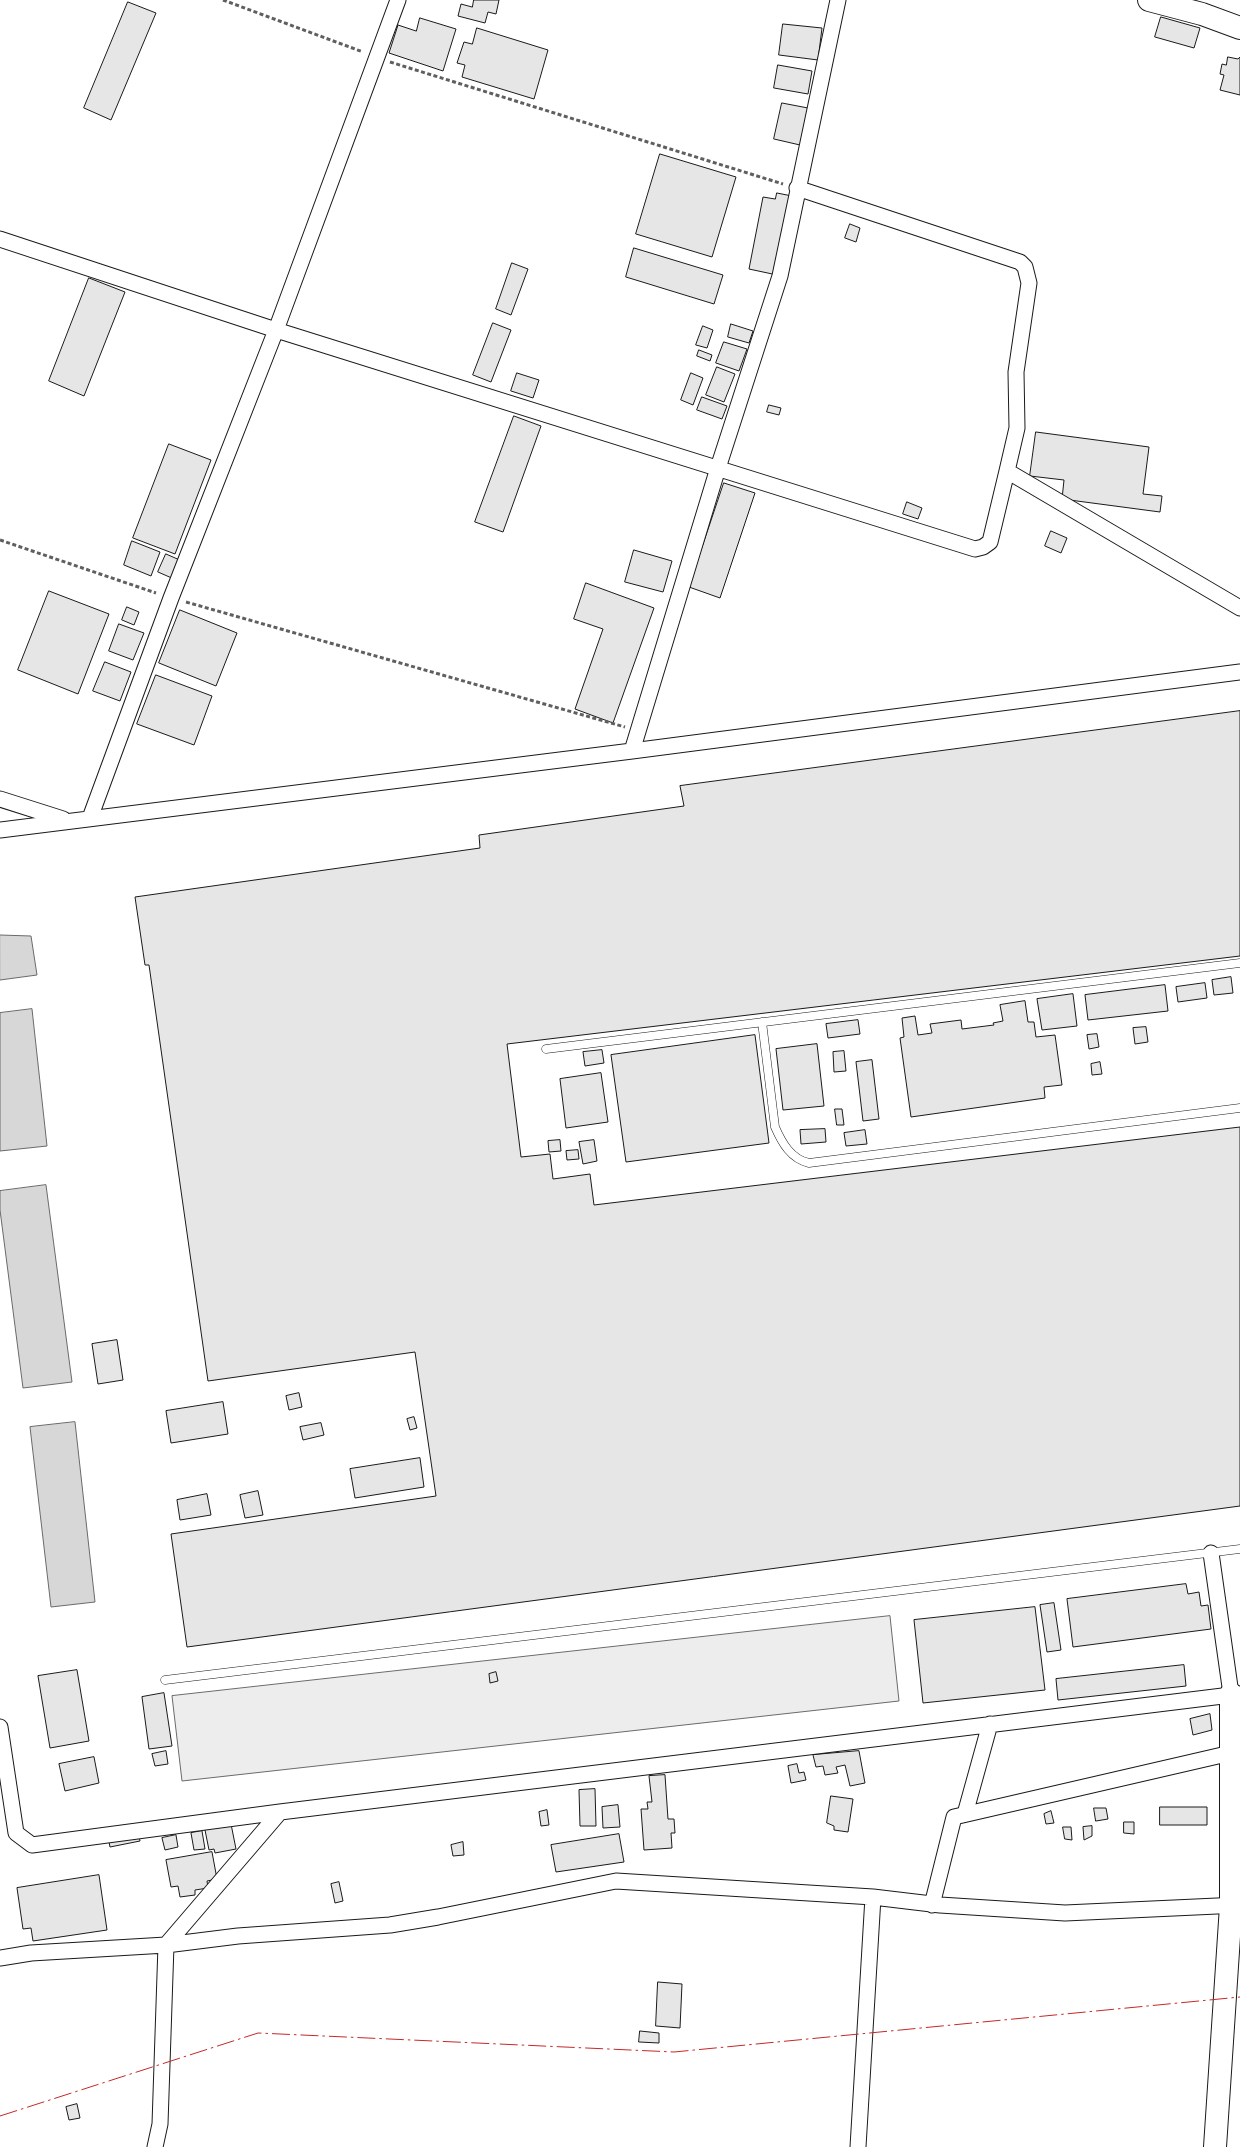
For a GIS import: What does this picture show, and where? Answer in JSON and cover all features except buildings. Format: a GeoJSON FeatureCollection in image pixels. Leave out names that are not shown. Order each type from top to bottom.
{"type":"FeatureCollection","features":[{"type":"Feature","properties":{"kind":"street"},"geometry":{"type":"LineString","coordinates":[[90,818],[171,598],[276,330],[398,0]]}},
{"type":"Feature","properties":{"kind":"street"},"geometry":{"type":"LineString","coordinates":[[632,751],[718,468],[780,276],[838,0]]}},
{"type":"Feature","properties":{"kind":"street"},"geometry":{"type":"LineString","coordinates":[[1149,0],[1202,14],[1240,28]]}},
{"type":"Feature","properties":{"kind":"street"},"geometry":{"type":"LineString","coordinates":[[0,238],[276,330],[975,549],[983,547],[990,542],[1017,428],[1016,372],[1029,283],[1025,267],[1020,262],[797,188]]}},
{"type":"Feature","properties":{"kind":"street"},"geometry":{"type":"LineString","coordinates":[[1007,471],[1240,608]]}},
{"type":"Feature","properties":{"kind":"street"},"geometry":{"type":"LineString","coordinates":[[0,830],[632,751],[1240,672]]}},
{"type":"Feature","properties":{"kind":"street"},"geometry":{"type":"LineString","coordinates":[[0,799],[68,820]]}},
{"type":"Feature","properties":{"kind":"street"},"geometry":{"type":"LineString","coordinates":[[1211,1553],[1236,1694],[1234,1746],[1235,1906],[1215,2147]]}},
{"type":"Feature","properties":{"kind":"street"},"geometry":{"type":"LineString","coordinates":[[0,1727],[16,1833],[32,1845],[280,1812],[1236,1694]]}},
{"type":"Feature","properties":{"kind":"street"},"geometry":{"type":"LineString","coordinates":[[965,1814],[990,1724]]}},
{"type":"Feature","properties":{"kind":"street"},"geometry":{"type":"LineString","coordinates":[[932,1904],[954,1817],[1234,1746]]}},
{"type":"Feature","properties":{"kind":"street"},"geometry":{"type":"LineString","coordinates":[[155,2147],[160,2124],[166,1945],[280,1812]]}},
{"type":"Feature","properties":{"kind":"street"},"geometry":{"type":"LineString","coordinates":[[0,1958],[31,1953],[166,1945],[238,1936],[399,1923],[438,1917],[616,1881],[873,1897],[932,1904],[1065,1913],[1235,1906]]}},
{"type":"Feature","properties":{"kind":"street"},"geometry":{"type":"LineString","coordinates":[[858,2147],[873,1897]]}},
{"type":"Feature","properties":{"kind":"lane"},"geometry":{"type":"LineString","coordinates":[[546,1049],[1240,963]]}},
{"type":"Feature","properties":{"kind":"lane"},"geometry":{"type":"LineString","coordinates":[[762,1022],[775,1127],[781,1141],[791,1154],[809,1163],[1240,1108]]}},
{"type":"Feature","properties":{"kind":"lane"},"geometry":{"type":"LineString","coordinates":[[165,1680],[1240,1549]]}},
{"type":"Feature","properties":{"kind":"path"},"geometry":{"type":"LineString","coordinates":[[223,0],[377,58],[797,188]]}},
{"type":"Feature","properties":{"kind":"path"},"geometry":{"type":"LineString","coordinates":[[0,540],[171,598],[638,731]]}},
{"type":"Feature","properties":{"kind":"shaded area"},"geometry":{"type":"Polygon","coordinates":[[[0,935],[31,936],[37,975],[0,980],[0,935]]]}},
{"type":"Feature","properties":{"kind":"shaded area"},"geometry":{"type":"Polygon","coordinates":[[[32,1009],[47,1146],[0,1151],[0,1013],[32,1009]]]}},
{"type":"Feature","properties":{"kind":"shaded area"},"geometry":{"type":"Polygon","coordinates":[[[46,1185],[72,1382],[23,1388],[0,1210],[0,1191],[46,1185]]]}},
{"type":"Feature","properties":{"kind":"shaded area"},"geometry":{"type":"Polygon","coordinates":[[[75,1422],[95,1602],[51,1607],[30,1427],[75,1422]]]}},
{"type":"Feature","properties":{"kind":"shaded area"},"geometry":{"type":"Polygon","coordinates":[[[890,1616],[899,1701],[182,1781],[172,1696],[890,1616]]]}},
{"type":"Feature","properties":{"kind":"power"},"geometry":{"type":"LineString","coordinates":[[0,2116],[258,2033],[674,2052],[1240,1997]]}}]}
